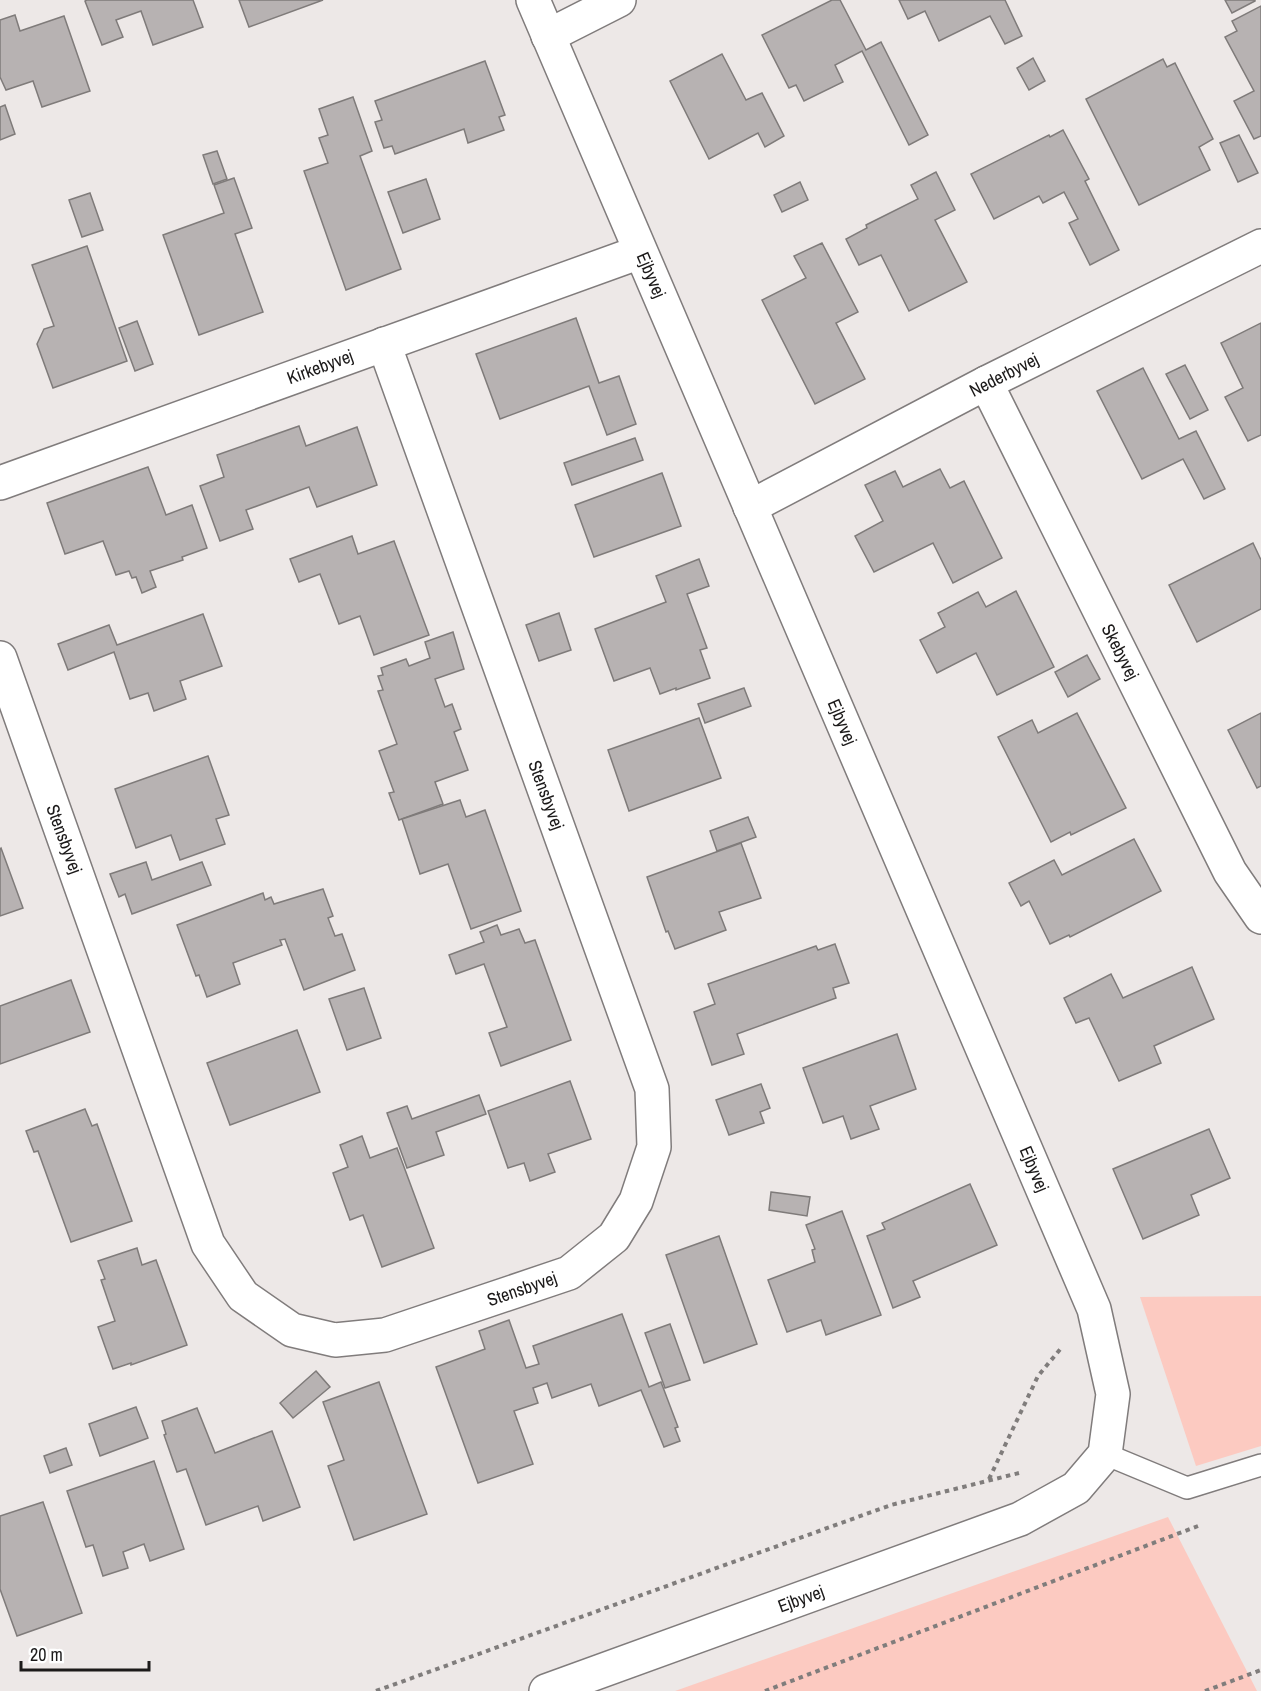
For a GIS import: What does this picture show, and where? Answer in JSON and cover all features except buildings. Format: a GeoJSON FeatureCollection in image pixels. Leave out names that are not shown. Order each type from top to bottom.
{"type":"FeatureCollection","features":[{"type":"Feature","properties":{"kind":"street","name":"Ejbyvej"},"geometry":{"type":"LineString","coordinates":[[532,0],[1094,1309],[1113,1394],[1105,1454],[1076,1488],[1020,1519],[546,1691]]}},
{"type":"Feature","properties":{"kind":"street"},"geometry":{"type":"LineString","coordinates":[[548,36],[619,0]]}},
{"type":"Feature","properties":{"kind":"street","name":"Nederbyvej"},"geometry":{"type":"LineString","coordinates":[[750,507],[986,383],[1261,246]]}},
{"type":"Feature","properties":{"kind":"street","name":"Kirkebyvej"},"geometry":{"type":"LineString","coordinates":[[0,483],[640,252]]}},
{"type":"Feature","properties":{"kind":"street","name":"Stensbyvej"},"geometry":{"type":"LineString","coordinates":[[0,658],[208,1244],[243,1296],[292,1330],[335,1340],[385,1335],[569,1273],[614,1237],[636,1201],[654,1147],[652,1089],[384,344]]}},
{"type":"Feature","properties":{"kind":"street","name":"Skebyvej"},"geometry":{"type":"LineString","coordinates":[[986,383],[1230,872],[1261,917]]}},
{"type":"Feature","properties":{"kind":"lane"},"geometry":{"type":"LineString","coordinates":[[1105,1454],[1187,1488],[1261,1465]]}},
{"type":"Feature","properties":{"kind":"path"},"geometry":{"type":"LineString","coordinates":[[989,1480],[1038,1376],[1094,1309]]}},
{"type":"Feature","properties":{"kind":"path"},"geometry":{"type":"LineString","coordinates":[[376,1691],[891,1505],[1024,1472]]}},
{"type":"Feature","properties":{"kind":"path"},"geometry":{"type":"LineString","coordinates":[[765,1691],[1198,1526]]}},
{"type":"Feature","properties":{"kind":"path"},"geometry":{"type":"LineString","coordinates":[[1204,1691],[1261,1670]]}},
{"type":"Feature","properties":{"kind":"shaded area"},"geometry":{"type":"Polygon","coordinates":[[[1261,1296],[1261,1446],[1196,1466],[1140,1297],[1261,1296]]]}},
{"type":"Feature","properties":{"kind":"shaded area"},"geometry":{"type":"Polygon","coordinates":[[[1168,1517],[1257,1691],[675,1691],[1168,1517]]]}}]}
